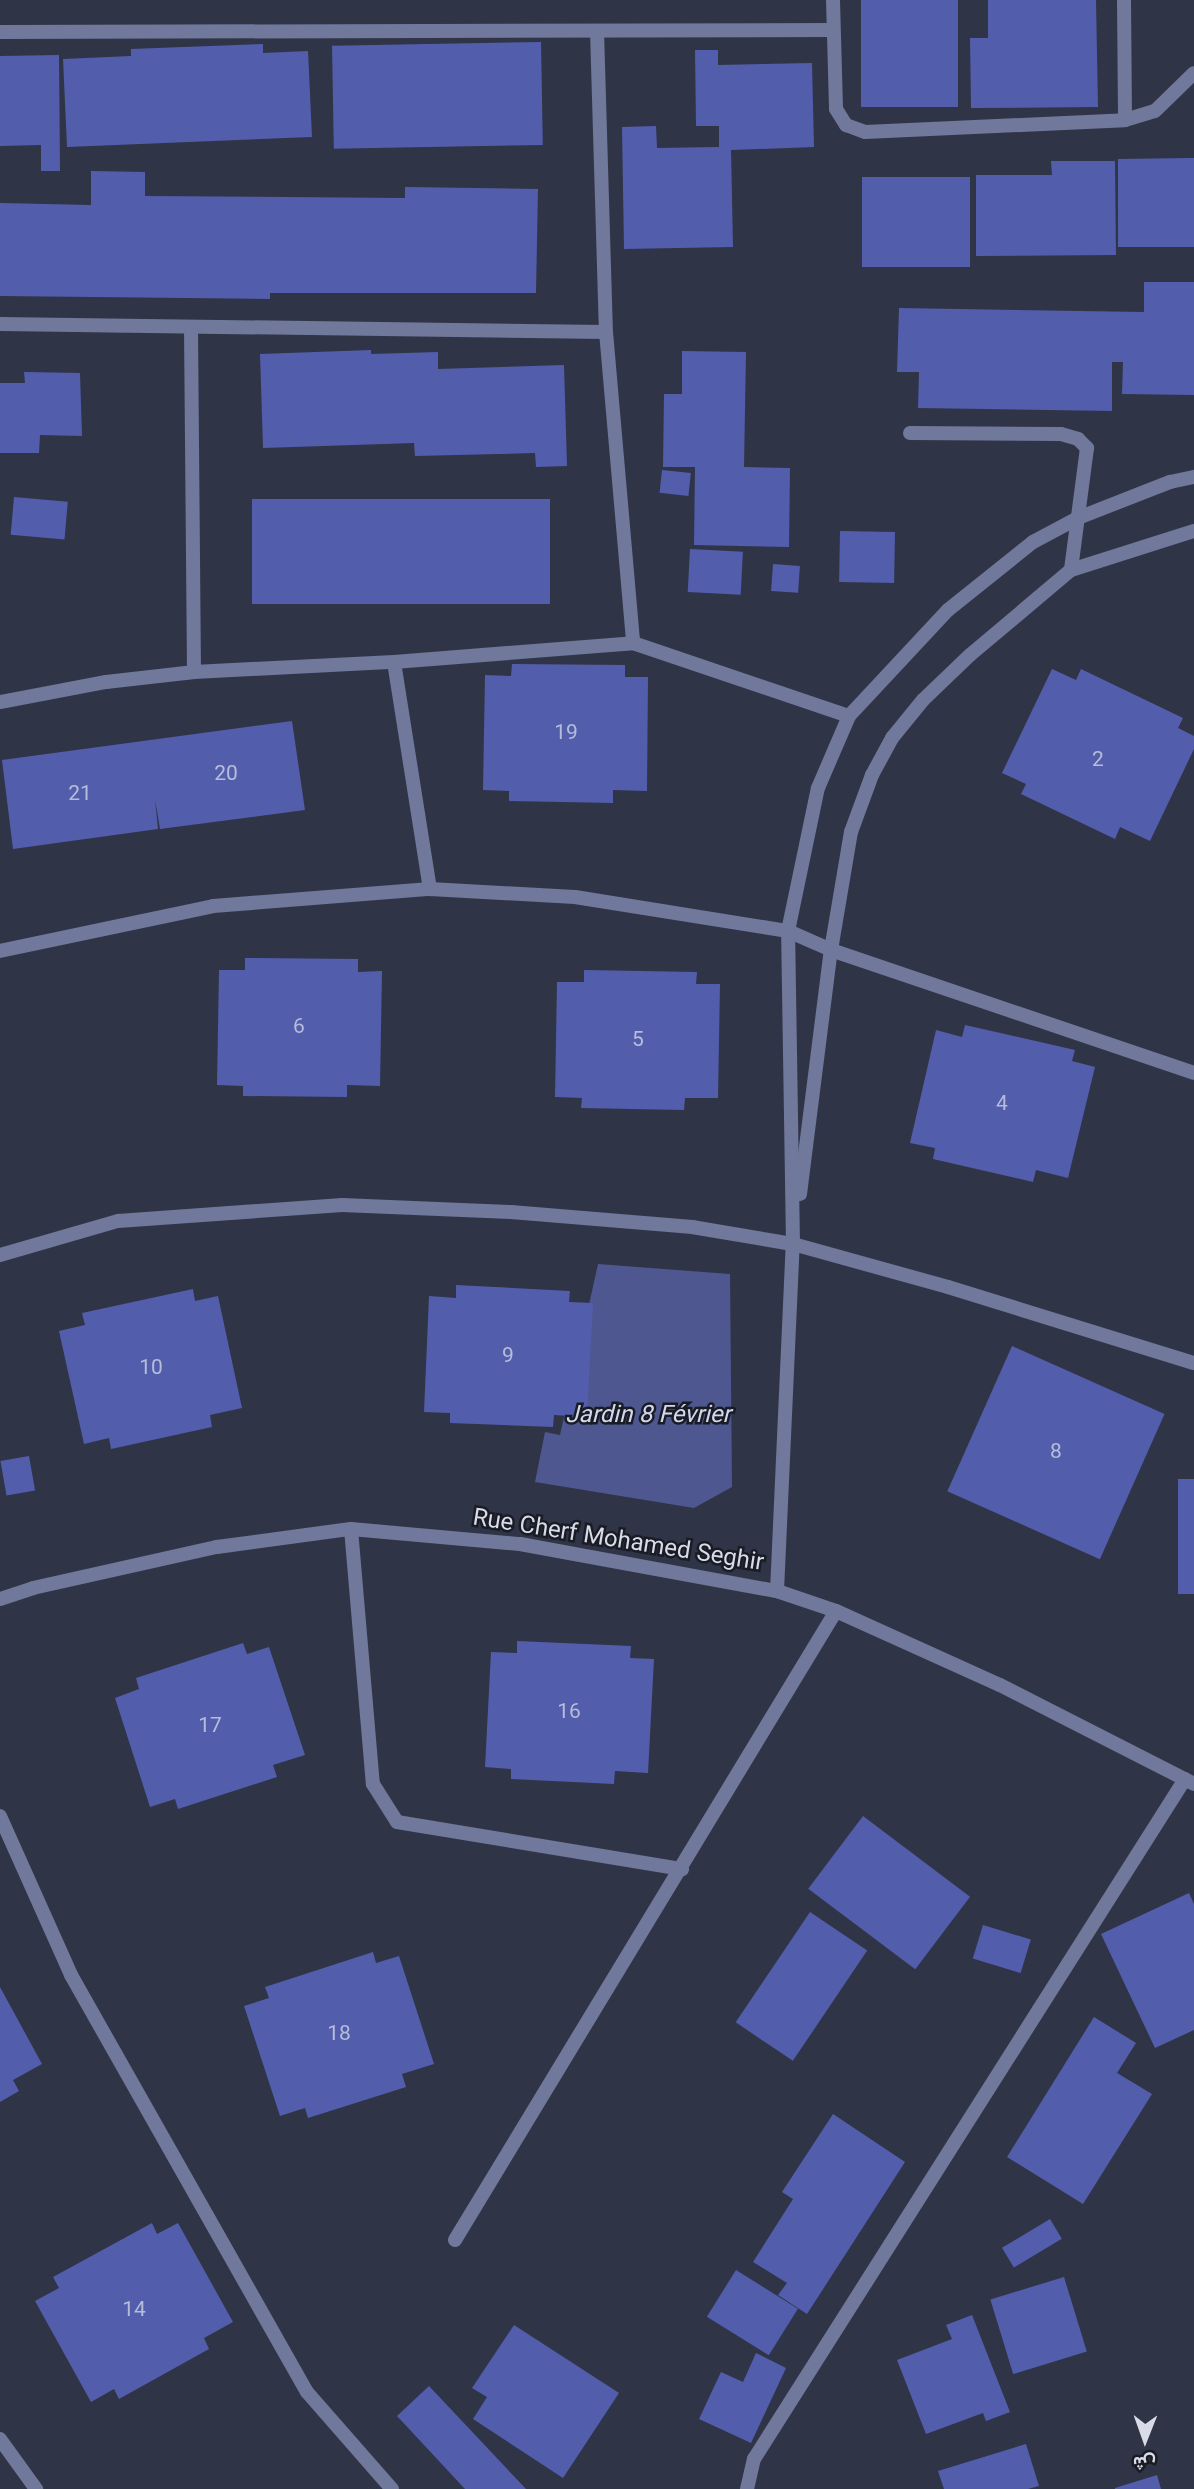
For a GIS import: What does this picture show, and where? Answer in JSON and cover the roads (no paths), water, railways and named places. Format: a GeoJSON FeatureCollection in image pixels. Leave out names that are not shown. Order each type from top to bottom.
{"type":"FeatureCollection","features":[{"type":"Feature","properties":{"kind":"street"},"geometry":{"type":"LineString","coordinates":[[834,0],[836,109],[846,124],[865,132],[1125,120],[1155,111],[1194,73]]}},
{"type":"Feature","properties":{"kind":"street"},"geometry":{"type":"LineString","coordinates":[[1124,0],[1125,120]]}},
{"type":"Feature","properties":{"kind":"street"},"geometry":{"type":"LineString","coordinates":[[0,32],[833,30]]}},
{"type":"Feature","properties":{"kind":"street"},"geometry":{"type":"LineString","coordinates":[[597,32],[606,332],[633,643]]}},
{"type":"Feature","properties":{"kind":"street"},"geometry":{"type":"LineString","coordinates":[[0,324],[606,332]]}},
{"type":"Feature","properties":{"kind":"street"},"geometry":{"type":"LineString","coordinates":[[191,328],[194,672]]}},
{"type":"Feature","properties":{"kind":"street"},"geometry":{"type":"LineString","coordinates":[[911,433],[1060,434],[1077,439],[1087,448],[1071,570]]}},
{"type":"Feature","properties":{"kind":"street"},"geometry":{"type":"LineString","coordinates":[[777,1591],[793,1244],[788,931],[818,788],[849,716],[948,610],[1033,542],[1078,518],[1170,482],[1194,477]]}},
{"type":"Feature","properties":{"kind":"street"},"geometry":{"type":"LineString","coordinates":[[793,1244],[831,950],[851,832],[872,775],[892,738],[923,699],[970,655],[1071,570],[1194,531]]}},
{"type":"Feature","properties":{"kind":"street"},"geometry":{"type":"LineString","coordinates":[[0,702],[106,682],[194,672],[394,662],[633,643],[849,716]]}},
{"type":"Feature","properties":{"kind":"street"},"geometry":{"type":"LineString","coordinates":[[394,662],[430,889]]}},
{"type":"Feature","properties":{"kind":"street"},"geometry":{"type":"LineString","coordinates":[[0,951],[213,906],[430,889],[575,897],[788,931],[831,950],[1194,1073]]}},
{"type":"Feature","properties":{"kind":"street"},"geometry":{"type":"LineString","coordinates":[[0,1255],[118,1221],[342,1205],[511,1212],[678,1226],[793,1244],[948,1287],[1194,1363]]}},
{"type":"Feature","properties":{"kind":"street"},"geometry":{"type":"LineString","coordinates":[[351,1529],[373,1784],[397,1822],[682,1869]]}},
{"type":"Feature","properties":{"kind":"street","name":"Rue Cherf Mohamed Seghir"},"geometry":{"type":"LineString","coordinates":[[0,1599],[33,1588],[217,1547],[351,1529],[520,1544],[777,1591],[836,1611],[1000,1685],[1189,1782]]}},
{"type":"Feature","properties":{"kind":"street"},"geometry":{"type":"LineString","coordinates":[[455,2240],[836,1611]]}},
{"type":"Feature","properties":{"kind":"street"},"geometry":{"type":"LineString","coordinates":[[747,2489],[754,2459],[1189,1782]]}},
{"type":"Feature","properties":{"kind":"street"},"geometry":{"type":"LineString","coordinates":[[0,1816],[71,1975],[307,2392],[392,2489]]}},
{"type":"Feature","properties":{"kind":"street"},"geometry":{"type":"LineString","coordinates":[[0,2439],[36,2489]]}},
{"type":"Feature","properties":{"kind":"park label","name":"Jardin 8 Février"},"geometry":{"type":"Point","coordinates":[648,1417]}}]}
